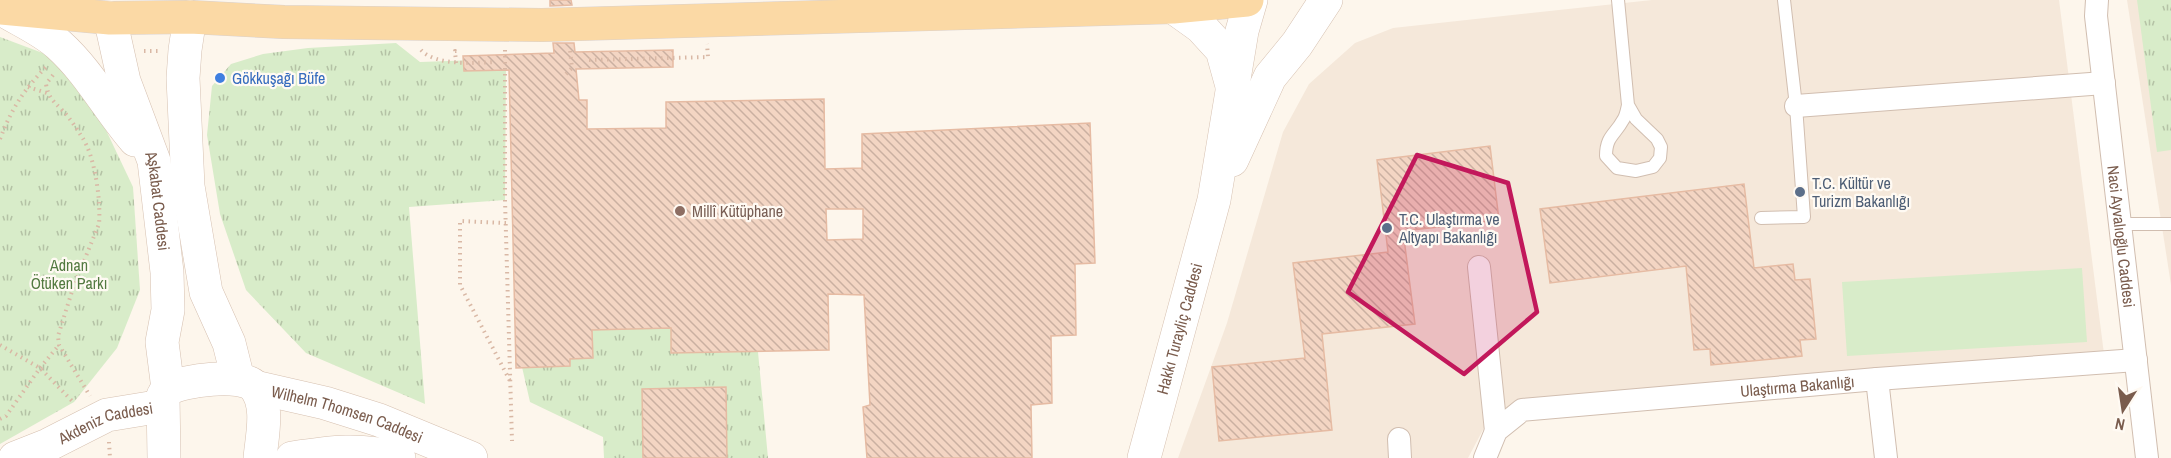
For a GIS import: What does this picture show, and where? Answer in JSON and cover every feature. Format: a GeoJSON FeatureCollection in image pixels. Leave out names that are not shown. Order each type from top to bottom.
{"type":"FeatureCollection","features":[{"type":"Feature","properties":{"kind":"main road"},"geometry":{"type":"LineString","coordinates":[[0,8],[190,9],[284,22],[542,25],[1173,7],[1249,0]]}},
{"type":"Feature","properties":{"kind":"main road","name":"Hakkı Turayliç Caddesi"},"geometry":{"type":"LineString","coordinates":[[1144,458],[1214,200],[1249,0]]}},
{"type":"Feature","properties":{"kind":"main road","name":"Hakkı Turayliç Caddesi"},"geometry":{"type":"LineString","coordinates":[[1214,200],[1270,77],[1297,44],[1326,0]]}},
{"type":"Feature","properties":{"kind":"main road"},"geometry":{"type":"LineString","coordinates":[[1173,7],[1201,27],[1222,50],[1233,87]]}},
{"type":"Feature","properties":{"kind":"main road"},"geometry":{"type":"LineString","coordinates":[[0,8],[57,43],[73,58],[93,82],[115,118],[154,161]]}},
{"type":"Feature","properties":{"kind":"main road","name":"Aşkabat Caddesi"},"geometry":{"type":"LineString","coordinates":[[111,9],[124,81],[154,161],[167,272],[168,310],[162,342],[165,397],[164,458]]}},
{"type":"Feature","properties":{"kind":"main road","name":"Aşkabat Caddesi"},"geometry":{"type":"LineString","coordinates":[[190,9],[184,50],[183,78],[188,186],[206,292],[246,383],[264,410],[260,458]]}},
{"type":"Feature","properties":{"kind":"main road","name":"Wilhelm Thomsen Caddesi"},"geometry":{"type":"LineString","coordinates":[[165,397],[191,381],[246,383],[325,403],[379,420],[471,458]]}},
{"type":"Feature","properties":{"kind":"main road","name":"Akdeniz Caddesi"},"geometry":{"type":"LineString","coordinates":[[15,458],[48,445],[107,415],[165,397]]}},
{"type":"Feature","properties":{"kind":"main road","name":"Wilhelm Thomsen Caddesi"},"geometry":{"type":"LineString","coordinates":[[292,458],[347,450],[399,458]]}},
{"type":"Feature","properties":{"kind":"street","name":"Naci Ayvalıoğlu Caddesi"},"geometry":{"type":"LineString","coordinates":[[2093,5],[2147,458]]}},
{"type":"Feature","properties":{"kind":"street"},"geometry":{"type":"LineString","coordinates":[[1796,106],[2104,83]]}},
{"type":"Feature","properties":{"kind":"street"},"geometry":{"type":"LineString","coordinates":[[1479,267],[1496,431]]}},
{"type":"Feature","properties":{"kind":"street","name":"Ulaştırma Bakanlığı"},"geometry":{"type":"LineString","coordinates":[[1485,458],[1496,431],[1522,410],[1877,379],[2136,360]]}},
{"type":"Feature","properties":{"kind":"street"},"geometry":{"type":"LineString","coordinates":[[1877,379],[1886,458]]}},
{"type":"Feature","properties":{"kind":"lane"},"geometry":{"type":"LineString","coordinates":[[1618,0],[1628,105],[1624,119],[1606,144],[1606,156],[1617,168],[1636,171],[1653,167],[1660,158],[1661,147],[1657,139],[1636,119],[1628,105]]}},
{"type":"Feature","properties":{"kind":"lane"},"geometry":{"type":"LineString","coordinates":[[1761,218],[1804,217],[1796,106],[1784,0]]}},
{"type":"Feature","properties":{"kind":"lane"},"geometry":{"type":"LineString","coordinates":[[2120,224],[2171,224]]}},
{"type":"Feature","properties":{"kind":"lane"},"geometry":{"type":"LineString","coordinates":[[1493,458],[1496,431]]}},
{"type":"Feature","properties":{"kind":"path"},"geometry":{"type":"LineString","coordinates":[[419,49],[425,55],[456,63],[495,62]]}},
{"type":"Feature","properties":{"kind":"path"},"geometry":{"type":"LineString","coordinates":[[495,50],[505,50],[506,223],[513,441]]}},
{"type":"Feature","properties":{"kind":"path"},"geometry":{"type":"LineString","coordinates":[[456,63],[455,51],[465,51]]}},
{"type":"Feature","properties":{"kind":"path"},"geometry":{"type":"LineString","coordinates":[[589,60],[673,58]]}},
{"type":"Feature","properties":{"kind":"path"},"geometry":{"type":"LineString","coordinates":[[0,139],[10,112],[28,87],[49,65]]}},
{"type":"Feature","properties":{"kind":"path"},"geometry":{"type":"LineString","coordinates":[[28,87],[47,93],[84,140],[92,158],[100,213],[99,224],[73,288],[58,336],[59,345],[91,398]]}},
{"type":"Feature","properties":{"kind":"path"},"geometry":{"type":"LineString","coordinates":[[506,223],[459,221],[460,285],[512,384]]}},
{"type":"Feature","properties":{"kind":"path"},"geometry":{"type":"LineString","coordinates":[[0,345],[40,368],[78,406]]}},
{"type":"Feature","properties":{"kind":"path"},"geometry":{"type":"LineString","coordinates":[[0,418],[6,416],[59,345]]}},
{"type":"Feature","properties":{"kind":"path"},"geometry":{"type":"LineString","coordinates":[[108,437],[110,458]]}},
{"type":"Feature","properties":{"kind":"highlighted area"},"geometry":{"type":"Polygon","coordinates":[[[1417,155],[1508,183],[1537,312],[1464,374],[1348,292],[1417,155]]]}},
{"type":"Feature","properties":{"kind":"shaded area","name":"T.C. Kültür ve Turizm Bakanlığı"},"geometry":{"type":"Polygon","coordinates":[[[1652,0],[2059,0],[2104,354],[1486,424],[1468,458],[1178,458],[1227,323],[1283,132],[1309,84],[1355,43],[1393,28],[1652,0]]]}},
{"type":"Feature","properties":{"kind":"shaded area"},"geometry":{"type":"Polygon","coordinates":[[[2127,0],[2171,0],[2171,285],[2127,0]]]}},
{"type":"Feature","properties":{"kind":"green space"},"geometry":{"type":"Polygon","coordinates":[[[2137,0],[2171,0],[2171,150],[2157,152],[2137,0]]]}},
{"type":"Feature","properties":{"kind":"green space","name":"Adnan Ötüken Parkı"},"geometry":{"type":"Polygon","coordinates":[[[0,37],[56,58],[96,109],[133,187],[140,290],[117,348],[74,402],[0,444],[0,37]]]}},
{"type":"Feature","properties":{"kind":"green space"},"geometry":{"type":"Polygon","coordinates":[[[396,43],[420,62],[506,59],[505,200],[409,207],[425,404],[306,353],[246,290],[220,214],[207,135],[212,86],[231,64],[263,54],[308,48],[396,43]]]}},
{"type":"Feature","properties":{"kind":"green space"},"geometry":{"type":"Polygon","coordinates":[[[2082,268],[2087,342],[1847,356],[1842,282],[2082,268]]]}},
{"type":"Feature","properties":{"kind":"green space"},"geometry":{"type":"Polygon","coordinates":[[[670,304],[672,353],[745,352],[757,327],[768,458],[604,458],[603,437],[530,402],[522,367],[570,366],[570,359],[592,358],[592,315],[670,304]]]}},
{"type":"Feature","properties":{"kind":"building"},"geometry":{"type":"Polygon","coordinates":[[[550,0],[571,0],[572,5],[550,6],[550,0]]]}},
{"type":"Feature","properties":{"kind":"building"},"geometry":{"type":"Polygon","coordinates":[[[553,43],[574,43],[575,52],[673,50],[673,67],[576,69],[579,100],[587,100],[587,129],[666,128],[666,102],[824,99],[825,169],[862,168],[862,134],[1090,123],[1095,263],[1075,264],[1076,335],[1051,336],[1052,403],[1031,405],[1032,458],[867,458],[863,407],[870,405],[864,295],[828,294],[829,350],[671,353],[671,328],[592,330],[593,358],[570,359],[570,366],[516,368],[509,70],[464,71],[463,56],[554,53],[553,43]],[[826,209],[827,240],[863,239],[863,209],[826,209]]]}},
{"type":"Feature","properties":{"kind":"building"},"geometry":{"type":"Polygon","coordinates":[[[1490,146],[1499,220],[1403,231],[1415,324],[1322,334],[1332,430],[1219,441],[1212,367],[1305,358],[1293,263],[1388,252],[1377,160],[1490,146]]]}},
{"type":"Feature","properties":{"kind":"building"},"geometry":{"type":"Polygon","coordinates":[[[1744,184],[1754,268],[1793,264],[1795,280],[1810,279],[1816,339],[1800,340],[1802,356],[1711,365],[1710,349],[1694,350],[1686,266],[1550,283],[1540,209],[1744,184]]]}},
{"type":"Feature","properties":{"kind":"building"},"geometry":{"type":"Polygon","coordinates":[[[726,387],[727,458],[643,458],[642,389],[726,387]]]}},
{"type":"Feature","properties":{"kind":"place","name":"Gökkuşağı Büfe"},"geometry":{"type":"Point","coordinates":[220,78]}},
{"type":"Feature","properties":{"kind":"place","name":"T.C. Kültür ve Turizm Bakanlığı"},"geometry":{"type":"Point","coordinates":[1800,192]}},
{"type":"Feature","properties":{"kind":"place","name":"Millî Kütüphane"},"geometry":{"type":"Point","coordinates":[680,211]}},
{"type":"Feature","properties":{"kind":"place","name":"T.C. Ulaştırma ve Altyapı Bakanlığı"},"geometry":{"type":"Point","coordinates":[1387,228]}}]}
